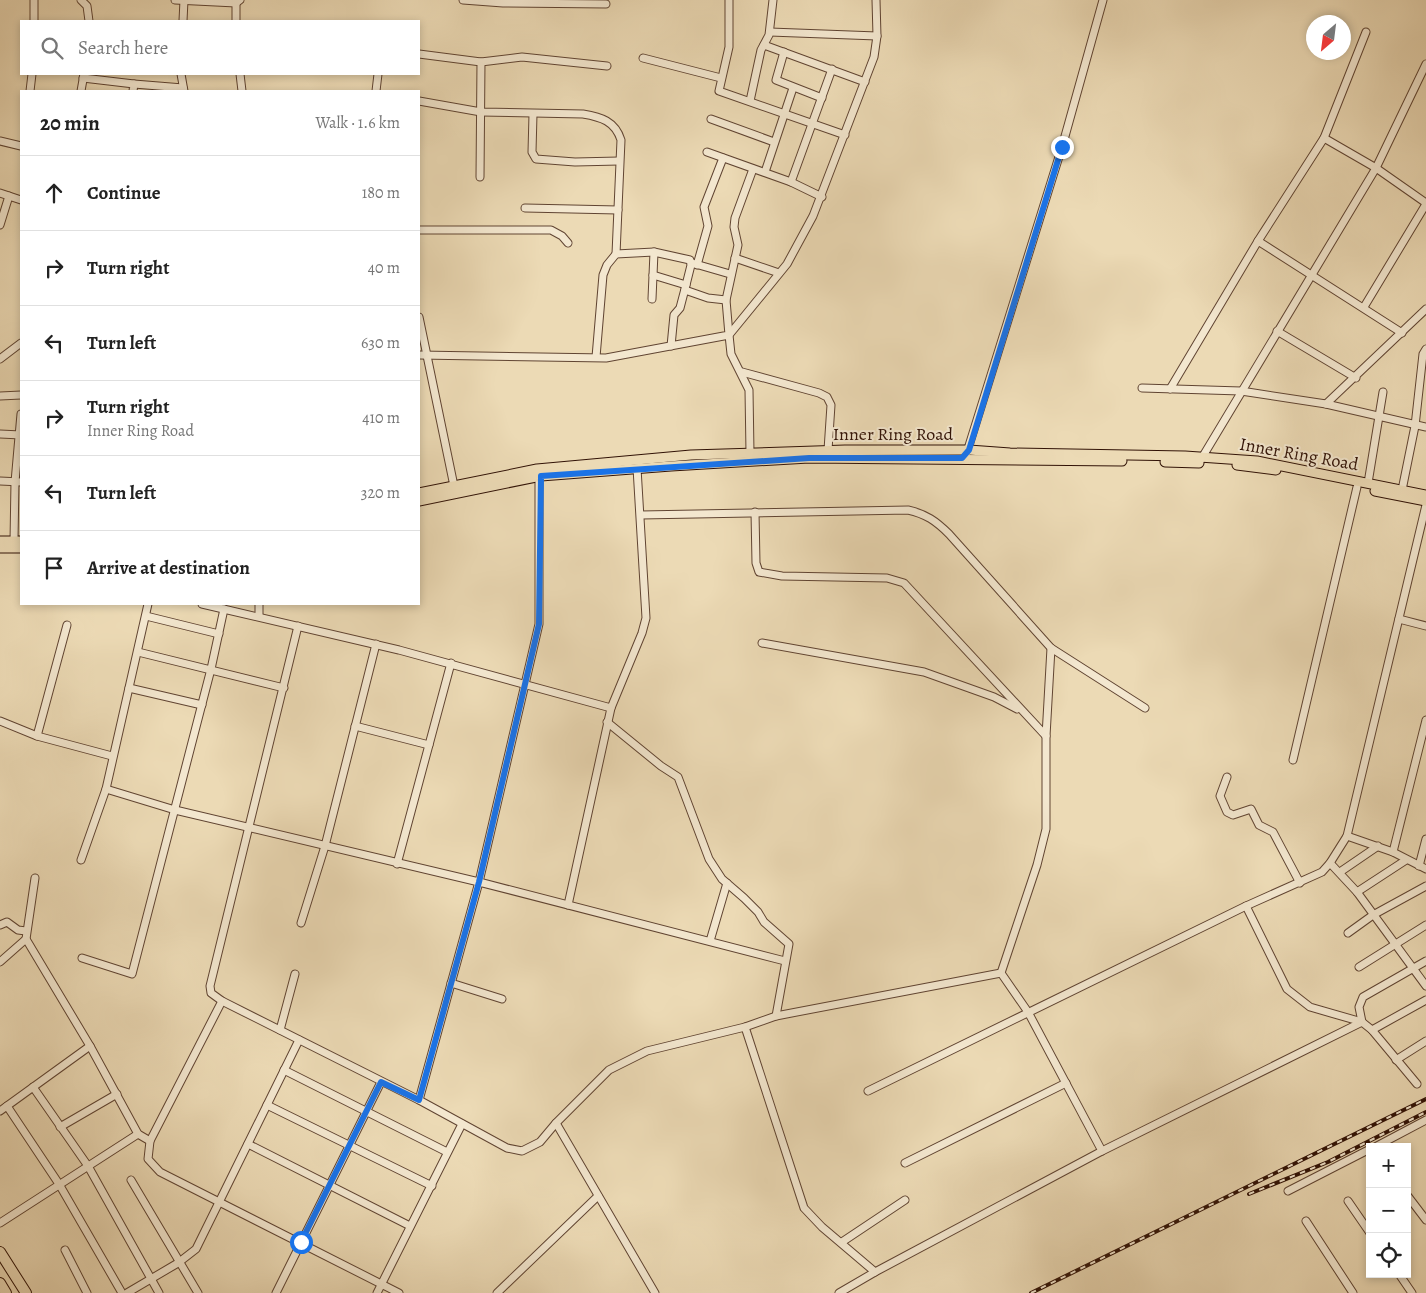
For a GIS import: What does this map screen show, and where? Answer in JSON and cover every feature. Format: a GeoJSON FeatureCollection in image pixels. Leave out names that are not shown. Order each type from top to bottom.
{"type":"FeatureCollection","features":[{"type":"Feature","properties":{"kind":"highway"},"geometry":{"type":"LineString","coordinates":[[0,1252],[26,1293]]}},
{"type":"Feature","properties":{"kind":"highway"},"geometry":{"type":"LineString","coordinates":[[0,1284],[6,1293]]}},
{"type":"Feature","properties":{"kind":"main road","name":"Inner Ring Road"},"geometry":{"type":"LineString","coordinates":[[420,493],[539,472],[692,455],[828,450],[969,450],[1200,460],[1272,469],[1426,501]]}},
{"type":"Feature","properties":{"kind":"main road","name":"Inner Ring Road"},"geometry":{"type":"LineString","coordinates":[[420,501],[539,472],[809,458],[1257,461],[1426,494]]}},
{"type":"Feature","properties":{"kind":"main road"},"geometry":{"type":"LineString","coordinates":[[0,541],[18,541]]}},
{"type":"Feature","properties":{"kind":"main road"},"geometry":{"type":"LineString","coordinates":[[0,548],[20,548]]}},
{"type":"Feature","properties":{"kind":"street"},"geometry":{"type":"LineString","coordinates":[[34,0],[34,20]]}},
{"type":"Feature","properties":{"kind":"street"},"geometry":{"type":"LineString","coordinates":[[81,0],[87,6],[89,20]]}},
{"type":"Feature","properties":{"kind":"street"},"geometry":{"type":"LineString","coordinates":[[175,0],[237,1],[236,20]]}},
{"type":"Feature","properties":{"kind":"street"},"geometry":{"type":"LineString","coordinates":[[183,20],[184,0]]}},
{"type":"Feature","properties":{"kind":"street"},"geometry":{"type":"LineString","coordinates":[[468,0],[606,4]]}},
{"type":"Feature","properties":{"kind":"street"},"geometry":{"type":"LineString","coordinates":[[729,0],[729,47],[719,92],[750,100],[812,125],[845,135]]}},
{"type":"Feature","properties":{"kind":"street"},"geometry":{"type":"LineString","coordinates":[[750,100],[764,45],[770,32],[773,0]]}},
{"type":"Feature","properties":{"kind":"street"},"geometry":{"type":"LineString","coordinates":[[423,355],[606,358],[729,335],[779,273],[795,249],[822,197],[874,57],[877,36],[876,0]]}},
{"type":"Feature","properties":{"kind":"street"},"geometry":{"type":"LineString","coordinates":[[962,458],[969,450],[1062,147],[1103,0]]}},
{"type":"Feature","properties":{"kind":"street"},"geometry":{"type":"LineString","coordinates":[[770,32],[877,36]]}},
{"type":"Feature","properties":{"kind":"street"},"geometry":{"type":"LineString","coordinates":[[1170,389],[1258,241],[1324,138],[1366,32]]}},
{"type":"Feature","properties":{"kind":"street"},"geometry":{"type":"LineString","coordinates":[[764,45],[865,82]]}},
{"type":"Feature","properties":{"kind":"street"},"geometry":{"type":"LineString","coordinates":[[784,52],[776,78],[781,83],[822,98]]}},
{"type":"Feature","properties":{"kind":"street"},"geometry":{"type":"LineString","coordinates":[[420,54],[481,62],[522,57],[607,66]]}},
{"type":"Feature","properties":{"kind":"street"},"geometry":{"type":"LineString","coordinates":[[644,58],[721,78]]}},
{"type":"Feature","properties":{"kind":"street"},"geometry":{"type":"LineString","coordinates":[[480,177],[481,62]]}},
{"type":"Feature","properties":{"kind":"street"},"geometry":{"type":"LineString","coordinates":[[1200,460],[1376,168],[1426,64]]}},
{"type":"Feature","properties":{"kind":"street"},"geometry":{"type":"LineString","coordinates":[[792,182],[832,69]]}},
{"type":"Feature","properties":{"kind":"street"},"geometry":{"type":"LineString","coordinates":[[30,90],[32,75]]}},
{"type":"Feature","properties":{"kind":"street"},"geometry":{"type":"LineString","coordinates":[[82,90],[84,76],[134,87],[183,90],[181,75]]}},
{"type":"Feature","properties":{"kind":"street"},"geometry":{"type":"LineString","coordinates":[[240,75],[242,90]]}},
{"type":"Feature","properties":{"kind":"street"},"geometry":{"type":"LineString","coordinates":[[376,90],[378,75]]}},
{"type":"Feature","properties":{"kind":"street"},"geometry":{"type":"LineString","coordinates":[[765,172],[793,88]]}},
{"type":"Feature","properties":{"kind":"street"},"geometry":{"type":"LineString","coordinates":[[420,101],[481,112],[583,114],[600,117],[611,122],[618,131],[620,140],[616,254],[607,265],[603,275],[596,357]]}},
{"type":"Feature","properties":{"kind":"street"},"geometry":{"type":"LineString","coordinates":[[533,114],[532,152],[536,159],[576,162],[619,161]]}},
{"type":"Feature","properties":{"kind":"street"},"geometry":{"type":"LineString","coordinates":[[710,119],[774,142]]}},
{"type":"Feature","properties":{"kind":"street"},"geometry":{"type":"LineString","coordinates":[[1324,138],[1376,168],[1426,203],[1364,307]]}},
{"type":"Feature","properties":{"kind":"street"},"geometry":{"type":"LineString","coordinates":[[0,141],[20,146]]}},
{"type":"Feature","properties":{"kind":"street"},"geometry":{"type":"LineString","coordinates":[[707,152],[792,182],[822,197]]}},
{"type":"Feature","properties":{"kind":"street"},"geometry":{"type":"LineString","coordinates":[[671,346],[674,315],[680,308],[708,226],[704,207],[723,158]]}},
{"type":"Feature","properties":{"kind":"street"},"geometry":{"type":"LineString","coordinates":[[750,453],[748,390],[742,372],[731,354],[726,300],[730,274],[738,245],[735,218],[753,169]]}},
{"type":"Feature","properties":{"kind":"street"},"geometry":{"type":"LineString","coordinates":[[0,193],[20,200]]}},
{"type":"Feature","properties":{"kind":"street"},"geometry":{"type":"LineString","coordinates":[[0,225],[9,196]]}},
{"type":"Feature","properties":{"kind":"street"},"geometry":{"type":"LineString","coordinates":[[525,208],[618,210]]}},
{"type":"Feature","properties":{"kind":"street"},"geometry":{"type":"LineString","coordinates":[[420,230],[551,230],[562,236],[568,243]]}},
{"type":"Feature","properties":{"kind":"street"},"geometry":{"type":"LineString","coordinates":[[1258,241],[1402,333]]}},
{"type":"Feature","properties":{"kind":"street"},"geometry":{"type":"LineString","coordinates":[[652,299],[654,252]]}},
{"type":"Feature","properties":{"kind":"street"},"geometry":{"type":"LineString","coordinates":[[616,254],[654,252],[685,258],[694,264],[730,274]]}},
{"type":"Feature","properties":{"kind":"street"},"geometry":{"type":"LineString","coordinates":[[735,258],[779,273]]}},
{"type":"Feature","properties":{"kind":"street"},"geometry":{"type":"LineString","coordinates":[[653,275],[686,287],[708,298],[726,300]]}},
{"type":"Feature","properties":{"kind":"street"},"geometry":{"type":"LineString","coordinates":[[1326,404],[1356,378],[1426,309]]}},
{"type":"Feature","properties":{"kind":"street"},"geometry":{"type":"LineString","coordinates":[[420,326],[423,355],[454,486]]}},
{"type":"Feature","properties":{"kind":"street"},"geometry":{"type":"LineString","coordinates":[[1277,331],[1356,378]]}},
{"type":"Feature","properties":{"kind":"street"},"geometry":{"type":"LineString","coordinates":[[0,359],[20,347]]}},
{"type":"Feature","properties":{"kind":"street"},"geometry":{"type":"LineString","coordinates":[[1402,490],[1415,426],[1423,354],[1426,349]]}},
{"type":"Feature","properties":{"kind":"street"},"geometry":{"type":"LineString","coordinates":[[0,352],[9,354]]}},
{"type":"Feature","properties":{"kind":"street"},"geometry":{"type":"LineString","coordinates":[[742,372],[827,397],[831,405],[828,450]]}},
{"type":"Feature","properties":{"kind":"street"},"geometry":{"type":"LineString","coordinates":[[1142,388],[1241,391],[1326,404],[1380,418],[1426,427]]}},
{"type":"Feature","properties":{"kind":"street"},"geometry":{"type":"LineString","coordinates":[[1368,483],[1383,392]]}},
{"type":"Feature","properties":{"kind":"street"},"geometry":{"type":"LineString","coordinates":[[0,396],[20,395]]}},
{"type":"Feature","properties":{"kind":"street"},"geometry":{"type":"LineString","coordinates":[[0,434],[20,435],[18,541]]}},
{"type":"Feature","properties":{"kind":"street"},"geometry":{"type":"LineString","coordinates":[[568,905],[607,722],[642,633],[646,618],[637,468]]}},
{"type":"Feature","properties":{"kind":"street"},"geometry":{"type":"LineString","coordinates":[[419,1100],[479,882],[523,684],[539,624],[539,472]]}},
{"type":"Feature","properties":{"kind":"street"},"geometry":{"type":"LineString","coordinates":[[0,481],[18,482]]}},
{"type":"Feature","properties":{"kind":"street"},"geometry":{"type":"LineString","coordinates":[[1293,760],[1357,487]]}},
{"type":"Feature","properties":{"kind":"street"},"geometry":{"type":"LineString","coordinates":[[868,1091],[1246,906],[1322,872],[1347,836],[1426,505]]}},
{"type":"Feature","properties":{"kind":"street"},"geometry":{"type":"LineString","coordinates":[[641,515],[908,510],[922,513],[935,520],[949,534],[1051,648],[1145,708]]}},
{"type":"Feature","properties":{"kind":"street"},"geometry":{"type":"LineString","coordinates":[[755,512],[756,563],[759,572],[776,576],[887,578],[904,583],[1046,736]]}},
{"type":"Feature","properties":{"kind":"street"},"geometry":{"type":"LineString","coordinates":[[81,860],[106,789],[148,605]]}},
{"type":"Feature","properties":{"kind":"street"},"geometry":{"type":"LineString","coordinates":[[206,605],[451,663],[611,708]]}},
{"type":"Feature","properties":{"kind":"street"},"geometry":{"type":"LineString","coordinates":[[259,605],[259,616]]}},
{"type":"Feature","properties":{"kind":"street"},"geometry":{"type":"LineString","coordinates":[[82,958],[132,974],[202,705],[224,609]]}},
{"type":"Feature","properties":{"kind":"street"},"geometry":{"type":"LineString","coordinates":[[146,616],[219,634]]}},
{"type":"Feature","properties":{"kind":"street"},"geometry":{"type":"LineString","coordinates":[[1399,619],[1426,626]]}},
{"type":"Feature","properties":{"kind":"street"},"geometry":{"type":"LineString","coordinates":[[37,736],[67,625]]}},
{"type":"Feature","properties":{"kind":"street"},"geometry":{"type":"LineString","coordinates":[[298,626],[210,986],[214,996],[515,1151],[528,1150],[540,1142],[556,1123],[609,1070],[647,1051],[745,1027],[776,1016],[1001,973]]}},
{"type":"Feature","properties":{"kind":"street"},"geometry":{"type":"LineString","coordinates":[[762,643],[924,672],[994,697],[1020,710]]}},
{"type":"Feature","properties":{"kind":"street"},"geometry":{"type":"LineString","coordinates":[[301,923],[324,846],[376,644]]}},
{"type":"Feature","properties":{"kind":"street"},"geometry":{"type":"LineString","coordinates":[[1001,973],[1043,844],[1046,829],[1046,736],[1051,648]]}},
{"type":"Feature","properties":{"kind":"street"},"geometry":{"type":"LineString","coordinates":[[138,652],[284,688]]}},
{"type":"Feature","properties":{"kind":"street"},"geometry":{"type":"LineString","coordinates":[[397,864],[451,663]]}},
{"type":"Feature","properties":{"kind":"street"},"geometry":{"type":"LineString","coordinates":[[129,688],[202,705]]}},
{"type":"Feature","properties":{"kind":"street"},"geometry":{"type":"LineString","coordinates":[[1393,852],[1426,720]]}},
{"type":"Feature","properties":{"kind":"street"},"geometry":{"type":"LineString","coordinates":[[0,721],[37,736],[112,756]]}},
{"type":"Feature","properties":{"kind":"street"},"geometry":{"type":"LineString","coordinates":[[607,722],[661,766],[678,777],[709,859],[727,883],[758,912],[764,922],[786,940],[789,949],[785,961],[776,1016]]}},
{"type":"Feature","properties":{"kind":"street"},"geometry":{"type":"LineString","coordinates":[[355,726],[429,745]]}},
{"type":"Feature","properties":{"kind":"street"},"geometry":{"type":"LineString","coordinates":[[1227,777],[1220,796],[1227,812],[1233,815],[1251,809],[1259,824],[1273,832],[1300,883]]}},
{"type":"Feature","properties":{"kind":"street"},"geometry":{"type":"LineString","coordinates":[[106,789],[175,810],[479,882],[785,961]]}},
{"type":"Feature","properties":{"kind":"street"},"geometry":{"type":"LineString","coordinates":[[1347,836],[1393,852],[1422,868],[1426,839]]}},
{"type":"Feature","properties":{"kind":"street"},"geometry":{"type":"LineString","coordinates":[[1340,872],[1378,846]]}},
{"type":"Feature","properties":{"kind":"street"},"geometry":{"type":"LineString","coordinates":[[1357,892],[1406,860]]}},
{"type":"Feature","properties":{"kind":"street"},"geometry":{"type":"LineString","coordinates":[[1330,863],[1357,892],[1426,986]]}},
{"type":"Feature","properties":{"kind":"street"},"geometry":{"type":"LineString","coordinates":[[35,878],[26,939],[90,1046],[138,1134],[150,1141]]}},
{"type":"Feature","properties":{"kind":"street"},"geometry":{"type":"LineString","coordinates":[[710,941],[727,883]]}},
{"type":"Feature","properties":{"kind":"street"},"geometry":{"type":"LineString","coordinates":[[1348,933],[1373,915],[1426,886]]}},
{"type":"Feature","properties":{"kind":"street"},"geometry":{"type":"LineString","coordinates":[[1246,906],[1287,989],[1310,1008],[1362,1022],[1372,1030],[1416,1084]]}},
{"type":"Feature","properties":{"kind":"street"},"geometry":{"type":"LineString","coordinates":[[0,925],[7,922],[18,930],[26,931]]}},
{"type":"Feature","properties":{"kind":"street"},"geometry":{"type":"LineString","coordinates":[[1359,967],[1426,925]]}},
{"type":"Feature","properties":{"kind":"street"},"geometry":{"type":"LineString","coordinates":[[0,962],[26,939]]}},
{"type":"Feature","properties":{"kind":"street"},"geometry":{"type":"LineString","coordinates":[[1362,1022],[1359,1007],[1362,998],[1426,961]]}},
{"type":"Feature","properties":{"kind":"street"},"geometry":{"type":"LineString","coordinates":[[1001,973],[1028,1012],[1102,1152]]}},
{"type":"Feature","properties":{"kind":"street"},"geometry":{"type":"LineString","coordinates":[[280,1030],[295,974]]}},
{"type":"Feature","properties":{"kind":"street"},"geometry":{"type":"LineString","coordinates":[[451,983],[502,999]]}},
{"type":"Feature","properties":{"kind":"street"},"geometry":{"type":"LineString","coordinates":[[1372,1030],[1426,1000]]}},
{"type":"Feature","properties":{"kind":"street"},"geometry":{"type":"LineString","coordinates":[[222,1001],[150,1141],[148,1159],[160,1172],[399,1293]]}},
{"type":"Feature","properties":{"kind":"street"},"geometry":{"type":"LineString","coordinates":[[839,1293],[1102,1152],[1362,1022]]}},
{"type":"Feature","properties":{"kind":"street"},"geometry":{"type":"LineString","coordinates":[[745,1027],[804,1208],[822,1227],[842,1242],[875,1272]]}},
{"type":"Feature","properties":{"kind":"street"},"geometry":{"type":"LineString","coordinates":[[127,1293],[151,1280],[196,1249],[299,1040]]}},
{"type":"Feature","properties":{"kind":"street"},"geometry":{"type":"LineString","coordinates":[[1396,1060],[1426,1041]]}},
{"type":"Feature","properties":{"kind":"street"},"geometry":{"type":"LineString","coordinates":[[0,1111],[90,1046]]}},
{"type":"Feature","properties":{"kind":"street"},"geometry":{"type":"LineString","coordinates":[[284,1070],[447,1152]]}},
{"type":"Feature","properties":{"kind":"street"},"geometry":{"type":"LineString","coordinates":[[276,1293],[328,1185],[381,1082]]}},
{"type":"Feature","properties":{"kind":"street"},"geometry":{"type":"LineString","coordinates":[[905,1163],[1066,1083]]}},
{"type":"Feature","properties":{"kind":"street"},"geometry":{"type":"LineString","coordinates":[[33,1087],[88,1166],[159,1293]]}},
{"type":"Feature","properties":{"kind":"street"},"geometry":{"type":"LineString","coordinates":[[60,1127],[117,1094]]}},
{"type":"Feature","properties":{"kind":"street"},"geometry":{"type":"LineString","coordinates":[[267,1105],[432,1186]]}},
{"type":"Feature","properties":{"kind":"street"},"geometry":{"type":"LineString","coordinates":[[7,1106],[59,1184],[122,1293]]}},
{"type":"Feature","properties":{"kind":"street"},"geometry":{"type":"LineString","coordinates":[[1383,1143],[1426,1120]]}},
{"type":"Feature","properties":{"kind":"street"},"geometry":{"type":"LineString","coordinates":[[556,1123],[655,1293]]}},
{"type":"Feature","properties":{"kind":"street"},"geometry":{"type":"LineString","coordinates":[[377,1293],[462,1124]]}},
{"type":"Feature","properties":{"kind":"street"},"geometry":{"type":"LineString","coordinates":[[0,1223],[138,1134]]}},
{"type":"Feature","properties":{"kind":"street"},"geometry":{"type":"LineString","coordinates":[[248,1144],[410,1226]]}},
{"type":"Feature","properties":{"kind":"street"},"geometry":{"type":"LineString","coordinates":[[1288,1191],[1366,1151]]}},
{"type":"Feature","properties":{"kind":"street"},"geometry":{"type":"LineString","coordinates":[[131,1180],[198,1293]]}},
{"type":"Feature","properties":{"kind":"street"},"geometry":{"type":"LineString","coordinates":[[497,1293],[598,1196]]}},
{"type":"Feature","properties":{"kind":"street"},"geometry":{"type":"LineString","coordinates":[[842,1242],[905,1200]]}},
{"type":"Feature","properties":{"kind":"street"},"geometry":{"type":"LineString","coordinates":[[1411,1200],[1426,1220]]}},
{"type":"Feature","properties":{"kind":"street"},"geometry":{"type":"LineString","coordinates":[[1348,1201],[1366,1227]]}},
{"type":"Feature","properties":{"kind":"street"},"geometry":{"type":"LineString","coordinates":[[1306,1221],[1353,1293]]}},
{"type":"Feature","properties":{"kind":"street"},"geometry":{"type":"LineString","coordinates":[[65,1250],[87,1293]]}},
{"type":"Feature","properties":{"kind":"street"},"geometry":{"type":"LineString","coordinates":[[1402,1278],[1412,1293]]}},
{"type":"Feature","properties":{"kind":"railway"},"geometry":{"type":"LineString","coordinates":[[1031,1293],[1426,1099]]}},
{"type":"Feature","properties":{"kind":"railway"},"geometry":{"type":"LineString","coordinates":[[1249,1194],[1328,1162],[1426,1112]]}},
{"type":"Feature","properties":{"kind":"route"},"geometry":{"type":"LineString","coordinates":[[301,1242],[381,1082],[419,1100],[479,882],[523,684],[539,624],[541,476],[809,458],[962,458],[969,450],[1062,147]]}}]}
